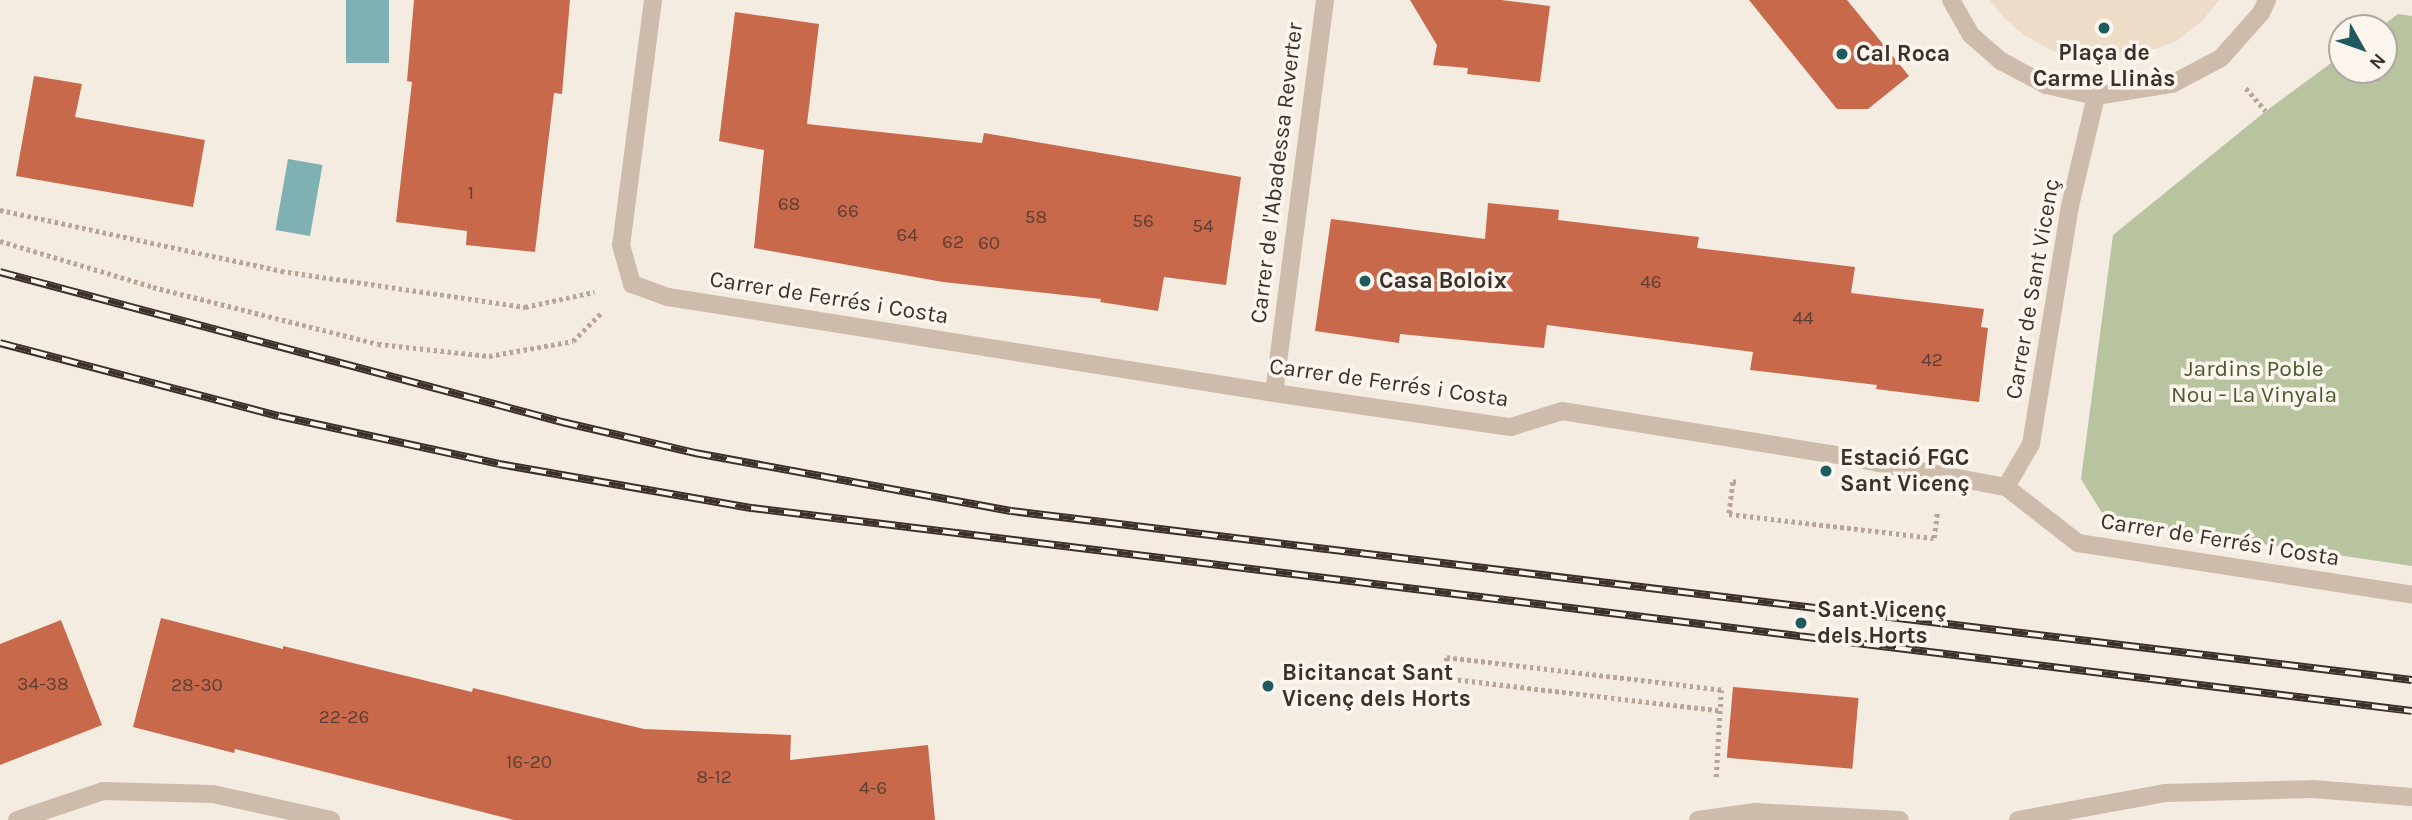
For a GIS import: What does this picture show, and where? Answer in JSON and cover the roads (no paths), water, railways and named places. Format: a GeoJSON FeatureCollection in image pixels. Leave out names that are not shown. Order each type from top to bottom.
{"type":"FeatureCollection","features":[{"type":"Feature","properties":{"kind":"street","name":"Carrer de Ferrés i Costa"},"geometry":{"type":"LineString","coordinates":[[653,0],[621,245],[632,284],[668,297],[1274,393],[1511,427],[1562,411],[1831,454],[2006,487],[2078,543],[2412,595]]}},
{"type":"Feature","properties":{"kind":"street","name":"Carrer de l'Abadessa Reverter"},"geometry":{"type":"LineString","coordinates":[[1274,393],[1325,0]]}},
{"type":"Feature","properties":{"kind":"street"},"geometry":{"type":"LineString","coordinates":[[1951,0],[1971,35],[2001,61],[2046,85],[2096,96],[2172,85],[2221,58],[2261,13],[2267,0]]}},
{"type":"Feature","properties":{"kind":"street","name":"Carrer de Sant Vicenç"},"geometry":{"type":"LineString","coordinates":[[2006,487],[2031,444],[2070,206],[2096,96]]}},
{"type":"Feature","properties":{"kind":"street"},"geometry":{"type":"LineString","coordinates":[[2018,820],[2165,793],[2314,789],[2412,797]]}},
{"type":"Feature","properties":{"kind":"street"},"geometry":{"type":"LineString","coordinates":[[17,820],[103,790],[214,794],[331,820]]}},
{"type":"Feature","properties":{"kind":"street"},"geometry":{"type":"LineString","coordinates":[[1706,818],[1755,812],[1900,820]]}},
{"type":"Feature","properties":{"kind":"water"},"geometry":{"type":"Polygon","coordinates":[[[346,0],[389,0],[389,63],[346,63],[346,0]]]}},
{"type":"Feature","properties":{"kind":"water"},"geometry":{"type":"Polygon","coordinates":[[[288,159],[322,165],[310,236],[275,230],[288,159]]]}},
{"type":"Feature","properties":{"kind":"railway"},"geometry":{"type":"LineString","coordinates":[[0,272],[562,422],[695,453],[1011,511],[2412,680]]}},
{"type":"Feature","properties":{"kind":"railway"},"geometry":{"type":"LineString","coordinates":[[0,343],[279,416],[499,464],[752,508],[2412,711]]}},
{"type":"Feature","properties":{"kind":"place","name":"Plaça de Carme Llinàs"},"geometry":{"type":"Point","coordinates":[2104,28]}},
{"type":"Feature","properties":{"kind":"place","name":"Cal Roca"},"geometry":{"type":"Point","coordinates":[1842,54]}},
{"type":"Feature","properties":{"kind":"place","name":"Casa Boloix"},"geometry":{"type":"Point","coordinates":[1365,281]}},
{"type":"Feature","properties":{"kind":"place","name":"Estació FGC Sant Vicenç"},"geometry":{"type":"Point","coordinates":[1826,471]}},
{"type":"Feature","properties":{"kind":"place","name":"Sant Vicenç dels Horts"},"geometry":{"type":"Point","coordinates":[1801,623]}},
{"type":"Feature","properties":{"kind":"place","name":"Bicitancat Sant Vicenç dels Horts"},"geometry":{"type":"Point","coordinates":[1268,686]}},
{"type":"Feature","properties":{"kind":"park label","name":"Jardins Poble Nou - La Vinyala"},"geometry":{"type":"Point","coordinates":[2254,382]}}]}
